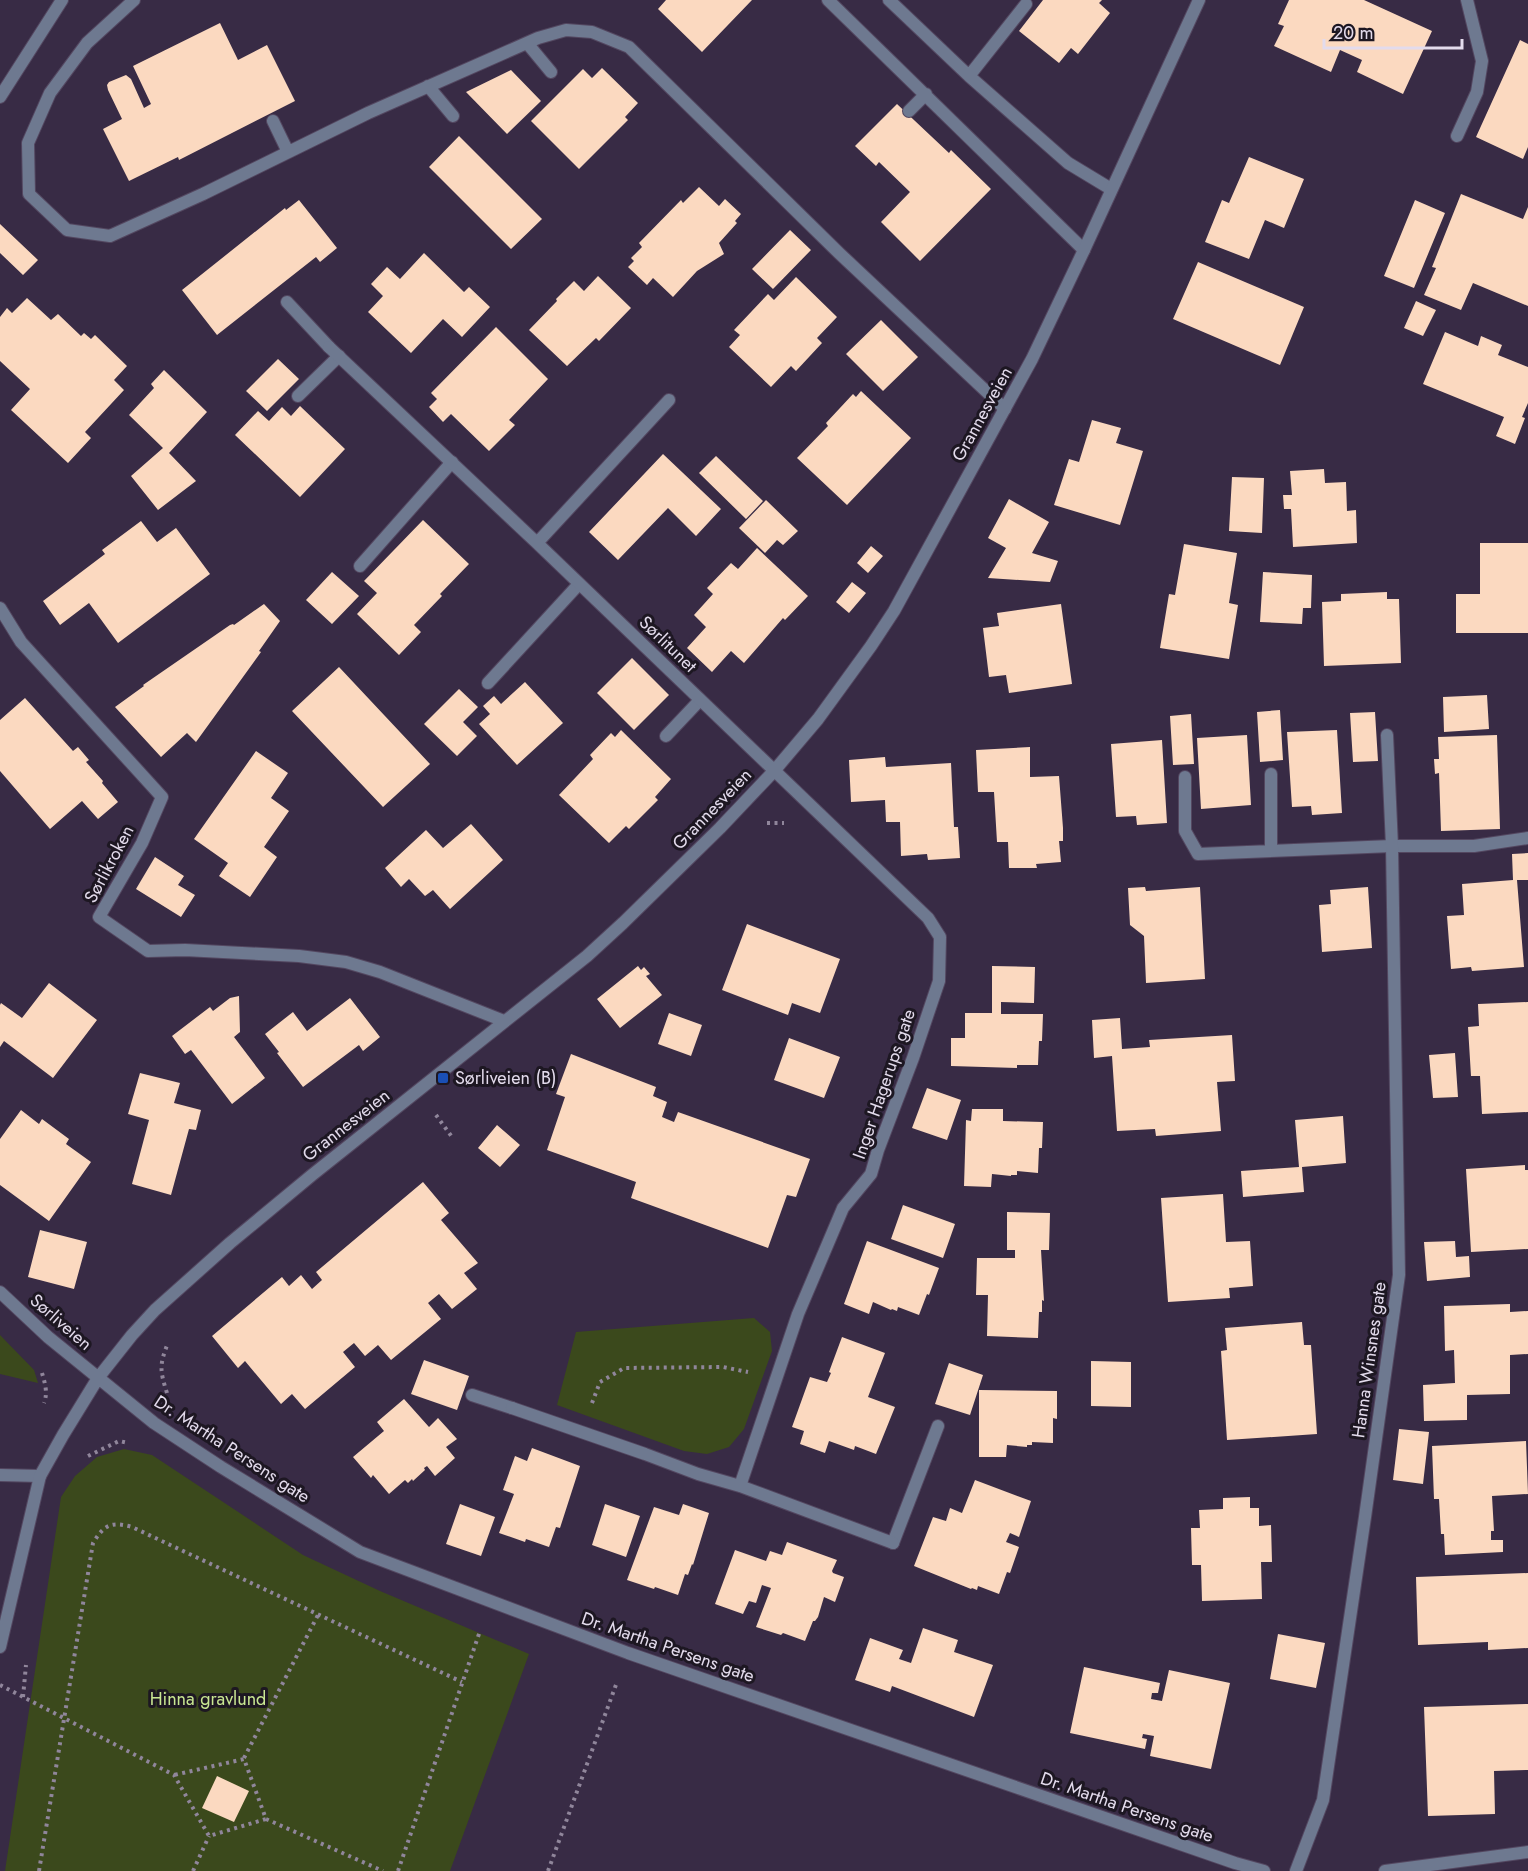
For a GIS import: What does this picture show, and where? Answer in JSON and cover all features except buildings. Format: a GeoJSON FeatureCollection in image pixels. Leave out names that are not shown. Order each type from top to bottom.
{"type":"FeatureCollection","features":[{"type":"Feature","properties":{"kind":"street"},"geometry":{"type":"LineString","coordinates":[[0,97],[62,0]]}},
{"type":"Feature","properties":{"kind":"street"},"geometry":{"type":"LineString","coordinates":[[134,0],[87,43],[50,93],[28,143],[29,194],[67,230],[110,236],[203,194],[368,112],[527,42],[566,30],[592,32],[629,47],[840,254],[1005,410]]}},
{"type":"Feature","properties":{"kind":"street"},"geometry":{"type":"LineString","coordinates":[[828,0],[1084,250]]}},
{"type":"Feature","properties":{"kind":"street"},"geometry":{"type":"LineString","coordinates":[[889,0],[969,76],[1068,163],[1111,189]]}},
{"type":"Feature","properties":{"kind":"street","name":"Grannesveien"},"geometry":{"type":"LineString","coordinates":[[0,1647],[40,1476],[98,1378],[132,1335],[155,1310],[222,1250],[312,1175],[587,956],[720,828],[774,771],[818,719],[894,611],[1005,410],[1084,250],[1199,0]]}},
{"type":"Feature","properties":{"kind":"street"},"geometry":{"type":"LineString","coordinates":[[1457,136],[1477,92],[1482,61],[1467,0]]}},
{"type":"Feature","properties":{"kind":"street"},"geometry":{"type":"LineString","coordinates":[[969,76],[1026,4]]}},
{"type":"Feature","properties":{"kind":"street"},"geometry":{"type":"LineString","coordinates":[[527,42],[551,72]]}},
{"type":"Feature","properties":{"kind":"street"},"geometry":{"type":"LineString","coordinates":[[428,86],[453,116]]}},
{"type":"Feature","properties":{"kind":"street"},"geometry":{"type":"LineString","coordinates":[[909,111],[926,94]]}},
{"type":"Feature","properties":{"kind":"street"},"geometry":{"type":"LineString","coordinates":[[273,121],[288,152]]}},
{"type":"Feature","properties":{"kind":"street","name":"Sørlitunet"},"geometry":{"type":"LineString","coordinates":[[287,302],[328,346],[774,771]]}},
{"type":"Feature","properties":{"kind":"street"},"geometry":{"type":"LineString","coordinates":[[298,396],[339,356]]}},
{"type":"Feature","properties":{"kind":"street"},"geometry":{"type":"LineString","coordinates":[[537,543],[669,400]]}},
{"type":"Feature","properties":{"kind":"street"},"geometry":{"type":"LineString","coordinates":[[360,566],[452,462]]}},
{"type":"Feature","properties":{"kind":"street"},"geometry":{"type":"LineString","coordinates":[[488,683],[579,584]]}},
{"type":"Feature","properties":{"kind":"street","name":"Sørlikroken"},"geometry":{"type":"LineString","coordinates":[[0,608],[21,642],[162,797],[142,843],[99,917],[148,951],[185,950],[299,956],[346,963],[380,972],[504,1021]]}},
{"type":"Feature","properties":{"kind":"street"},"geometry":{"type":"LineString","coordinates":[[666,736],[699,700]]}},
{"type":"Feature","properties":{"kind":"street","name":"Hanna Winsnes gate"},"geometry":{"type":"LineString","coordinates":[[1296,1871],[1323,1800],[1399,1275],[1392,846],[1387,735]]}},
{"type":"Feature","properties":{"kind":"street","name":"Inger Hagerups gate"},"geometry":{"type":"LineString","coordinates":[[740,1486],[798,1314],[843,1208],[871,1174],[939,981],[940,937],[928,918],[774,771]]}},
{"type":"Feature","properties":{"kind":"street"},"geometry":{"type":"LineString","coordinates":[[1271,774],[1271,851]]}},
{"type":"Feature","properties":{"kind":"street"},"geometry":{"type":"LineString","coordinates":[[1185,777],[1185,831],[1198,854],[1392,846],[1474,846],[1528,838]]}},
{"type":"Feature","properties":{"kind":"street","name":"Sørliveien"},"geometry":{"type":"LineString","coordinates":[[0,1292],[48,1337],[98,1378]]}},
{"type":"Feature","properties":{"kind":"street","name":"Dr. Martha Persens gate"},"geometry":{"type":"LineString","coordinates":[[98,1378],[154,1422],[360,1552],[490,1603],[628,1653],[1235,1863],[1264,1871]]}},
{"type":"Feature","properties":{"kind":"street"},"geometry":{"type":"LineString","coordinates":[[472,1395],[698,1474],[740,1486],[893,1543],[938,1426]]}},
{"type":"Feature","properties":{"kind":"street"},"geometry":{"type":"LineString","coordinates":[[0,1475],[40,1476]]}},
{"type":"Feature","properties":{"kind":"street"},"geometry":{"type":"LineString","coordinates":[[1385,1871],[1528,1852]]}},
{"type":"Feature","properties":{"kind":"path"},"geometry":{"type":"LineString","coordinates":[[758,827],[767,823],[788,823]]}},
{"type":"Feature","properties":{"kind":"path"},"geometry":{"type":"LineString","coordinates":[[435,1114],[444,1107]]}},
{"type":"Feature","properties":{"kind":"path"},"geometry":{"type":"LineString","coordinates":[[440,1120],[452,1137]]}},
{"type":"Feature","properties":{"kind":"path"},"geometry":{"type":"LineString","coordinates":[[171,1337],[161,1360],[160,1374],[176,1415],[184,1425],[182,1440]]}},
{"type":"Feature","properties":{"kind":"path"},"geometry":{"type":"LineString","coordinates":[[38,1367],[45,1383],[46,1397],[43,1405]]}},
{"type":"Feature","properties":{"kind":"path"},"geometry":{"type":"LineString","coordinates":[[582,1432],[600,1382],[624,1368],[723,1367],[777,1377]]}},
{"type":"Feature","properties":{"kind":"path"},"geometry":{"type":"LineString","coordinates":[[84,1460],[90,1454],[119,1441],[129,1443]]}},
{"type":"Feature","properties":{"kind":"path"},"geometry":{"type":"LineString","coordinates":[[39,1871],[93,1543],[108,1525],[120,1524],[132,1527],[462,1682]]}},
{"type":"Feature","properties":{"kind":"path"},"geometry":{"type":"LineString","coordinates":[[266,1819],[244,1759],[318,1615]]}},
{"type":"Feature","properties":{"kind":"path"},"geometry":{"type":"LineString","coordinates":[[398,1871],[474,1649]]}},
{"type":"Feature","properties":{"kind":"path"},"geometry":{"type":"LineString","coordinates":[[548,1871],[628,1653]]}},
{"type":"Feature","properties":{"kind":"path"},"geometry":{"type":"LineString","coordinates":[[23,1697],[26,1665]]}},
{"type":"Feature","properties":{"kind":"path"},"geometry":{"type":"LineString","coordinates":[[0,1685],[174,1775],[209,1836]]}},
{"type":"Feature","properties":{"kind":"path"},"geometry":{"type":"LineString","coordinates":[[174,1775],[244,1759]]}},
{"type":"Feature","properties":{"kind":"path"},"geometry":{"type":"LineString","coordinates":[[193,1871],[209,1836],[266,1819],[383,1871]]}},
{"type":"Feature","properties":{"kind":"green space"},"geometry":{"type":"Polygon","coordinates":[[[754,1318],[770,1332],[772,1351],[744,1429],[729,1447],[707,1454],[684,1451],[557,1405],[576,1332],[754,1318]]]}},
{"type":"Feature","properties":{"kind":"green space"},"geometry":{"type":"Polygon","coordinates":[[[0,1335],[34,1370],[38,1383],[0,1374],[0,1335]]]}},
{"type":"Feature","properties":{"kind":"green space","name":"Hinna gravlund"},"geometry":{"type":"Polygon","coordinates":[[[124,1449],[152,1455],[303,1555],[380,1591],[529,1654],[450,1871],[5,1871],[61,1497],[75,1476],[97,1457],[124,1449]]]}},
{"type":"Feature","properties":{"kind":"place","name":"Sørliveien (B)"},"geometry":{"type":"Point","coordinates":[443,1078]}}]}
